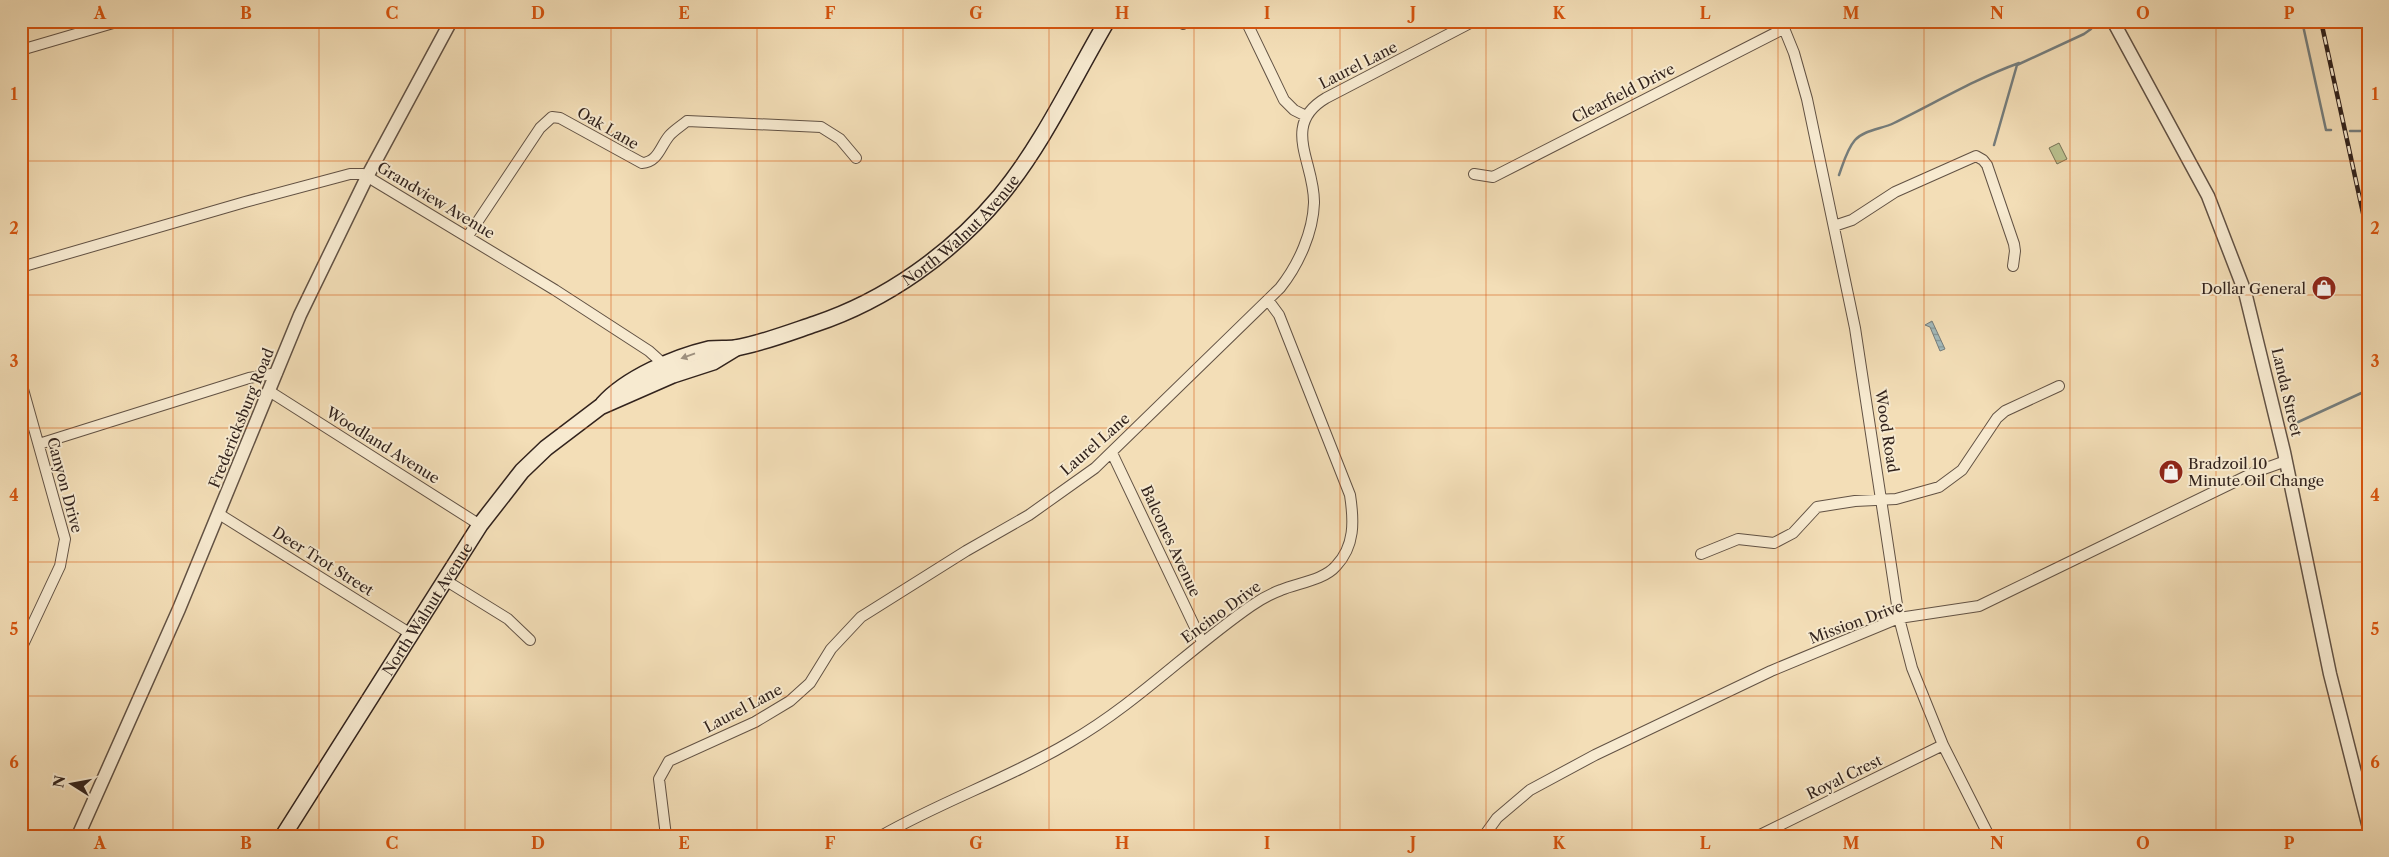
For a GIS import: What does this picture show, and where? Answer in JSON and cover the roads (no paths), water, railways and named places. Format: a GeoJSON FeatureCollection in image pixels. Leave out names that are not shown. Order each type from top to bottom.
{"type":"FeatureCollection","features":[{"type":"Feature","properties":{"kind":"main road","name":"North Walnut Avenue"},"geometry":{"type":"LineString","coordinates":[[283,836],[480,525],[522,471],[546,448],[600,407],[620,387],[662,366],[708,350],[736,348],[816,324],[856,307],[925,267],[958,238],[1001,194],[1037,143],[1107,21]]}},
{"type":"Feature","properties":{"kind":"main road","name":"North Walnut Avenue"},"geometry":{"type":"LineString","coordinates":[[600,407],[673,375],[713,362],[736,348]]}},
{"type":"Feature","properties":{"kind":"street"},"geometry":{"type":"LineString","coordinates":[[21,50],[120,21]]}},
{"type":"Feature","properties":{"kind":"street","name":"Fredericksburg Road"},"geometry":{"type":"LineString","coordinates":[[78,836],[219,514],[300,315],[368,175],[451,21]]}},
{"type":"Feature","properties":{"kind":"street"},"geometry":{"type":"LineString","coordinates":[[1246,21],[1284,100],[1294,110],[1306,116]]}},
{"type":"Feature","properties":{"kind":"street","name":"Laurel Lane"},"geometry":{"type":"LineString","coordinates":[[666,836],[660,779],[669,761],[755,722],[790,701],[810,683],[831,649],[861,617],[966,551],[1029,515],[1072,485],[1112,453],[1280,288],[1294,269],[1312,217],[1312,185],[1302,139],[1306,116],[1316,104],[1474,21]]}},
{"type":"Feature","properties":{"kind":"street","name":"Landa Street"},"geometry":{"type":"LineString","coordinates":[[2113,21],[2208,196],[2222,227],[2254,325],[2286,460],[2330,674],[2368,824]]}},
{"type":"Feature","properties":{"kind":"street","name":"Clearfield Drive"},"geometry":{"type":"LineString","coordinates":[[1474,174],[1493,176],[1783,25]]}},
{"type":"Feature","properties":{"kind":"street","name":"Wood Road"},"geometry":{"type":"LineString","coordinates":[[1783,25],[1794,53],[1807,100],[1856,328],[1900,618],[1912,668],[1943,745],[1985,834]]}},
{"type":"Feature","properties":{"kind":"street","name":"Oak Lane"},"geometry":{"type":"LineString","coordinates":[[468,236],[540,128],[552,117],[560,118],[642,163],[654,159],[669,136],[687,121],[821,127],[840,140],[856,158]]}},
{"type":"Feature","properties":{"kind":"street"},"geometry":{"type":"LineString","coordinates":[[1834,226],[1852,220],[1896,192],[1976,156],[1987,165],[2014,244],[2013,266]]}},
{"type":"Feature","properties":{"kind":"street","name":"Grandview Avenue"},"geometry":{"type":"LineString","coordinates":[[21,267],[245,202],[350,174],[368,175],[649,351],[662,366]]}},
{"type":"Feature","properties":{"kind":"street","name":"Encino Drive"},"geometry":{"type":"LineString","coordinates":[[881,836],[1069,743],[1143,692],[1202,642],[1269,595],[1326,574],[1339,562],[1348,548],[1352,537],[1354,518],[1350,495],[1282,324],[1268,300]]}},
{"type":"Feature","properties":{"kind":"street"},"geometry":{"type":"LineString","coordinates":[[39,444],[249,378],[277,373]]}},
{"type":"Feature","properties":{"kind":"street","name":"Canyon Drive"},"geometry":{"type":"LineString","coordinates":[[21,382],[64,532],[64,552],[60,566],[21,649]]}},
{"type":"Feature","properties":{"kind":"street"},"geometry":{"type":"LineString","coordinates":[[1701,554],[1738,539],[1774,543],[1793,533],[1817,507],[1882,498],[1896,499],[1925,491],[1953,478],[1966,465],[1997,418],[2005,411],[2059,386]]}},
{"type":"Feature","properties":{"kind":"street","name":"Woodland Avenue"},"geometry":{"type":"LineString","coordinates":[[269,391],[480,525]]}},
{"type":"Feature","properties":{"kind":"street","name":"Balcones Avenue"},"geometry":{"type":"LineString","coordinates":[[1112,453],[1202,642]]}},
{"type":"Feature","properties":{"kind":"street","name":"Mission Drive"},"geometry":{"type":"LineString","coordinates":[[1484,836],[1497,818],[1518,798],[1561,772],[1771,671],[1900,618],[1979,606],[2254,472],[2286,460]]}},
{"type":"Feature","properties":{"kind":"street","name":"Deer Trot Street"},"geometry":{"type":"LineString","coordinates":[[219,514],[411,634]]}},
{"type":"Feature","properties":{"kind":"street"},"geometry":{"type":"LineString","coordinates":[[444,580],[508,619],[530,640]]}},
{"type":"Feature","properties":{"kind":"street","name":"Royal Crest"},"geometry":{"type":"LineString","coordinates":[[1758,836],[1943,745]]}},
{"type":"Feature","properties":{"kind":"water"},"geometry":{"type":"Polygon","coordinates":[[[1932,321],[1945,349],[1940,351],[1930,327],[1925,325],[1932,321]]]}},
{"type":"Feature","properties":{"kind":"waterway"},"geometry":{"type":"LineString","coordinates":[[1994,145],[2017,65],[2084,34],[2091,29],[2094,21]]}},
{"type":"Feature","properties":{"kind":"waterway"},"geometry":{"type":"LineString","coordinates":[[2302,21],[2326,130],[2331,130]]}},
{"type":"Feature","properties":{"kind":"waterway"},"geometry":{"type":"LineString","coordinates":[[1839,175],[1850,148],[1859,137],[1894,123],[1971,84],[2019,63]]}},
{"type":"Feature","properties":{"kind":"waterway"},"geometry":{"type":"LineString","coordinates":[[2350,131],[2368,131]]}},
{"type":"Feature","properties":{"kind":"waterway"},"geometry":{"type":"LineString","coordinates":[[2296,423],[2368,390]]}},
{"type":"Feature","properties":{"kind":"railway"},"geometry":{"type":"LineString","coordinates":[[2321,21],[2368,236]]}},
{"type":"Feature","properties":{"kind":"place","name":"Dollar General"},"geometry":{"type":"Point","coordinates":[2324,288]}},
{"type":"Feature","properties":{"kind":"place","name":"Bradzoil 10 Minute Oil Change"},"geometry":{"type":"Point","coordinates":[2171,472]}}]}
